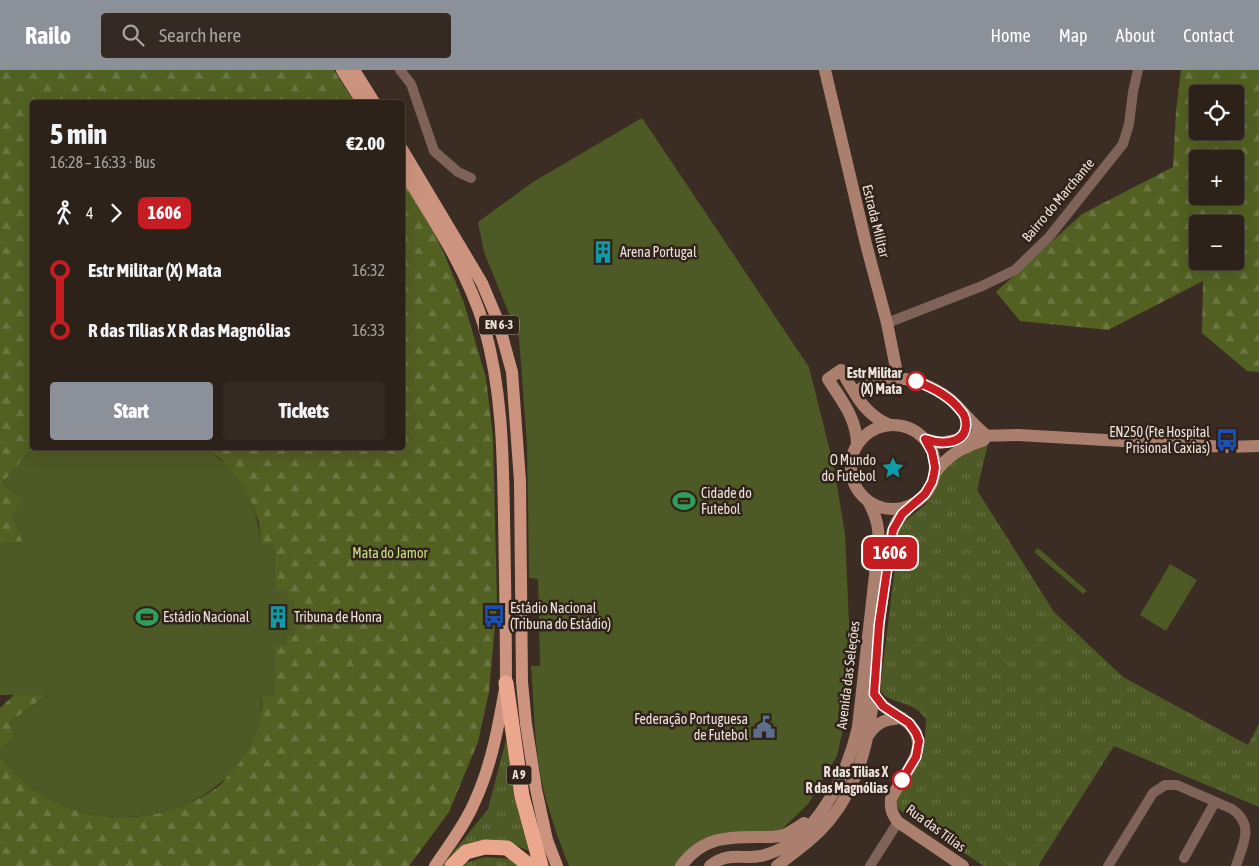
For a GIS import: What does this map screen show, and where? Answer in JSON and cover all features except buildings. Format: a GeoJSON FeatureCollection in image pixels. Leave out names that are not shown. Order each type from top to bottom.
{"type":"FeatureCollection","features":[{"type":"Feature","properties":{"kind":"highway","name":"A 9"},"geometry":{"type":"LineString","coordinates":[[506,683],[522,796],[541,866]]}},
{"type":"Feature","properties":{"kind":"highway"},"geometry":{"type":"LineString","coordinates":[[452,866],[466,852],[485,847],[507,848],[530,866]]}},
{"type":"Feature","properties":{"kind":"main road"},"geometry":{"type":"LineString","coordinates":[[342,70],[361,100]]}},
{"type":"Feature","properties":{"kind":"main road"},"geometry":{"type":"LineString","coordinates":[[354,70],[373,100]]}},
{"type":"Feature","properties":{"kind":"main road","name":"EN 6-3"},"geometry":{"type":"LineString","coordinates":[[405,154],[482,283],[498,321],[512,372],[520,481],[522,673],[526,724]]}},
{"type":"Feature","properties":{"kind":"main road","name":"EN 6-3"},"geometry":{"type":"LineString","coordinates":[[405,174],[452,252],[465,278],[484,325],[496,376],[502,424],[506,683]]}},
{"type":"Feature","properties":{"kind":"main road"},"geometry":{"type":"LineString","coordinates":[[435,866],[461,829],[475,802],[487,771],[500,721],[506,683]]}},
{"type":"Feature","properties":{"kind":"main road","name":"A 9"},"geometry":{"type":"LineString","coordinates":[[526,724],[536,789],[547,840],[557,866]]}},
{"type":"Feature","properties":{"kind":"street"},"geometry":{"type":"LineString","coordinates":[[400,70],[411,84],[434,150],[458,172],[471,178]]}},
{"type":"Feature","properties":{"kind":"street","name":"Estrada Militar"},"geometry":{"type":"LineString","coordinates":[[826,70],[866,244],[887,323],[898,378]]}},
{"type":"Feature","properties":{"kind":"street","name":"Bairro do Marchante"},"geometry":{"type":"LineString","coordinates":[[887,323],[982,286],[1015,270],[1049,237],[1122,144],[1129,124],[1138,70]]}},
{"type":"Feature","properties":{"kind":"street"},"geometry":{"type":"LineString","coordinates":[[857,445],[857,434],[852,418],[828,379],[841,370],[871,415],[890,425]]}},
{"type":"Feature","properties":{"kind":"street"},"geometry":{"type":"LineString","coordinates":[[855,392],[876,381],[898,378],[916,381],[933,388],[950,400],[992,435]]}},
{"type":"Feature","properties":{"kind":"street"},"geometry":{"type":"LineString","coordinates":[[958,439],[966,428],[963,412]]}},
{"type":"Feature","properties":{"kind":"street"},"geometry":{"type":"LineString","coordinates":[[890,425],[906,427],[925,439],[932,452],[935,467],[934,474],[925,494],[912,504],[890,509],[882,508],[868,501],[857,490],[851,476],[851,460],[857,445],[868,433],[882,426],[890,425]]}},
{"type":"Feature","properties":{"kind":"street"},"geometry":{"type":"LineString","coordinates":[[934,474],[946,458],[992,435]]}},
{"type":"Feature","properties":{"kind":"street"},"geometry":{"type":"LineString","coordinates":[[925,439],[940,443],[992,435],[1041,436],[1227,447],[1259,446]]}},
{"type":"Feature","properties":{"kind":"street","name":"Avenida das Seleções"},"geometry":{"type":"LineString","coordinates":[[710,866],[725,857],[758,856],[778,849],[792,841],[817,816],[839,782],[854,745],[858,727],[879,535],[875,513],[868,501]]}},
{"type":"Feature","properties":{"kind":"street","name":"Avenida das Seleções"},"geometry":{"type":"LineString","coordinates":[[778,866],[810,842],[830,820],[839,806],[863,756],[874,694],[879,624],[893,530],[902,514],[912,504]]}},
{"type":"Feature","properties":{"kind":"street","name":"Rua das Tílias"},"geometry":{"type":"LineString","coordinates":[[874,694],[883,706],[909,723],[919,741],[916,757],[891,799],[891,812],[898,822],[957,864]]}},
{"type":"Feature","properties":{"kind":"street"},"geometry":{"type":"LineString","coordinates":[[868,734],[882,721],[902,718]]}},
{"type":"Feature","properties":{"kind":"street"},"geometry":{"type":"LineString","coordinates":[[1108,866],[1153,793],[1165,785],[1177,785],[1239,814],[1246,827],[1236,866]]}},
{"type":"Feature","properties":{"kind":"street"},"geometry":{"type":"LineString","coordinates":[[1184,858],[1215,802]]}},
{"type":"Feature","properties":{"kind":"street"},"geometry":{"type":"LineString","coordinates":[[681,866],[694,851],[707,843],[721,838],[784,835],[817,816]]}},
{"type":"Feature","properties":{"kind":"street"},"geometry":{"type":"LineString","coordinates":[[870,866],[898,822]]}},
{"type":"Feature","properties":{"kind":"street"},"geometry":{"type":"LineString","coordinates":[[743,857],[756,866]]}},
{"type":"Feature","properties":{"kind":"green space"},"geometry":{"type":"Polygon","coordinates":[[[0,70],[334,70],[353,100],[30,100],[30,450],[33,450],[27,454],[2,484],[22,499],[23,543],[0,544],[0,70]]]}},
{"type":"Feature","properties":{"kind":"green space"},"geometry":{"type":"Polygon","coordinates":[[[1181,70],[1259,70],[1259,372],[1247,371],[1202,333],[1203,281],[1108,330],[1020,321],[996,292],[1082,214],[1173,167],[1176,111],[1181,70]]]}},
{"type":"Feature","properties":{"kind":"green space","name":"Cidade do Futebol"},"geometry":{"type":"Polygon","coordinates":[[[642,118],[809,367],[834,467],[845,534],[852,689],[837,756],[808,804],[779,832],[750,841],[714,847],[675,866],[569,866],[543,788],[536,736],[531,666],[540,666],[538,579],[529,578],[527,444],[519,338],[484,252],[478,222],[533,182],[642,118]]]}},
{"type":"Feature","properties":{"kind":"green space","name":"Mata do Jamor"},"geometry":{"type":"Polygon","coordinates":[[[405,184],[435,234],[464,303],[486,378],[493,437],[497,602],[489,692],[478,742],[449,812],[409,866],[0,866],[0,755],[17,775],[36,791],[59,803],[83,812],[133,817],[159,813],[199,798],[223,782],[258,720],[262,696],[275,696],[275,645],[287,636],[294,599],[287,599],[275,591],[274,544],[261,544],[259,523],[252,504],[221,459],[208,450],[405,450],[405,184]]]}},
{"type":"Feature","properties":{"kind":"green space"},"geometry":{"type":"Polygon","coordinates":[[[988,444],[977,490],[1054,612],[1123,677],[1248,745],[1259,724],[1259,807],[1114,746],[1038,866],[984,866],[902,812],[896,806],[898,794],[924,750],[926,719],[916,709],[887,697],[880,690],[900,525],[926,504],[948,460],[988,444]]]}},
{"type":"Feature","properties":{"kind":"green space","name":"Estádio Nacional"},"geometry":{"type":"Polygon","coordinates":[[[33,450],[208,450],[229,468],[245,489],[255,514],[261,544],[274,544],[275,590],[287,591],[287,599],[295,599],[295,636],[287,636],[287,645],[275,645],[275,696],[262,696],[258,729],[235,768],[206,793],[172,809],[135,816],[96,815],[60,804],[27,784],[0,755],[0,749],[16,737],[10,722],[48,695],[0,695],[0,544],[23,543],[12,517],[22,499],[2,484],[27,454],[33,450]]]}},
{"type":"Feature","properties":{"kind":"green space"},"geometry":{"type":"Polygon","coordinates":[[[1038,548],[1087,591],[1083,594],[1034,552],[1038,548]]]}},
{"type":"Feature","properties":{"kind":"green space"},"geometry":{"type":"Polygon","coordinates":[[[1170,564],[1197,580],[1166,631],[1140,615],[1170,564]]]}},
{"type":"Feature","properties":{"kind":"green space"},"geometry":{"type":"Polygon","coordinates":[[[49,694],[10,722],[16,737],[0,749],[0,708],[14,695],[49,694]]]}},
{"type":"Feature","properties":{"kind":"green space"},"geometry":{"type":"Polygon","coordinates":[[[506,740],[530,851],[507,842],[465,845],[442,866],[488,809],[506,740]]]}},
{"type":"Feature","properties":{"kind":"green space"},"geometry":{"type":"Polygon","coordinates":[[[485,857],[513,859],[520,866],[463,866],[465,863],[485,857]]]}},
{"type":"Feature","properties":{"kind":"bus line","name":"1606"},"geometry":{"type":"LineString","coordinates":[[902,780],[916,757],[919,741],[909,723],[878,702],[874,694],[879,624],[893,530],[902,514],[925,494],[932,482],[935,467],[934,459],[925,439],[932,442],[948,442],[962,436],[966,428],[963,412],[933,388],[916,381]]}},
{"type":"Feature","properties":{"kind":"place","name":"Arena Portugal"},"geometry":{"type":"Point","coordinates":[603,252]}},
{"type":"Feature","properties":{"kind":"place","name":"Estr Militar (X) Mata"},"geometry":{"type":"Point","coordinates":[916,381]}},
{"type":"Feature","properties":{"kind":"place","name":"EN250 (Fte Hospital Prisional Caxias)"},"geometry":{"type":"Point","coordinates":[1227,440]}},
{"type":"Feature","properties":{"kind":"place","name":"O Mundo do Futebol"},"geometry":{"type":"Point","coordinates":[893,468]}},
{"type":"Feature","properties":{"kind":"place","name":"Cidade do Futebol"},"geometry":{"type":"Point","coordinates":[684,501]}},
{"type":"Feature","properties":{"kind":"place","name":"Estádio Nacional (Tribuna do Estádio)"},"geometry":{"type":"Point","coordinates":[494,616]}},
{"type":"Feature","properties":{"kind":"place","name":"Estádio Nacional"},"geometry":{"type":"Point","coordinates":[147,617]}},
{"type":"Feature","properties":{"kind":"place","name":"Tribuna de Honra"},"geometry":{"type":"Point","coordinates":[278,617]}},
{"type":"Feature","properties":{"kind":"place","name":"Federação Portuguesa de Futebol"},"geometry":{"type":"Point","coordinates":[764,727]}},
{"type":"Feature","properties":{"kind":"place","name":"R das Tilias X R das Magnólias"},"geometry":{"type":"Point","coordinates":[902,780]}}]}
